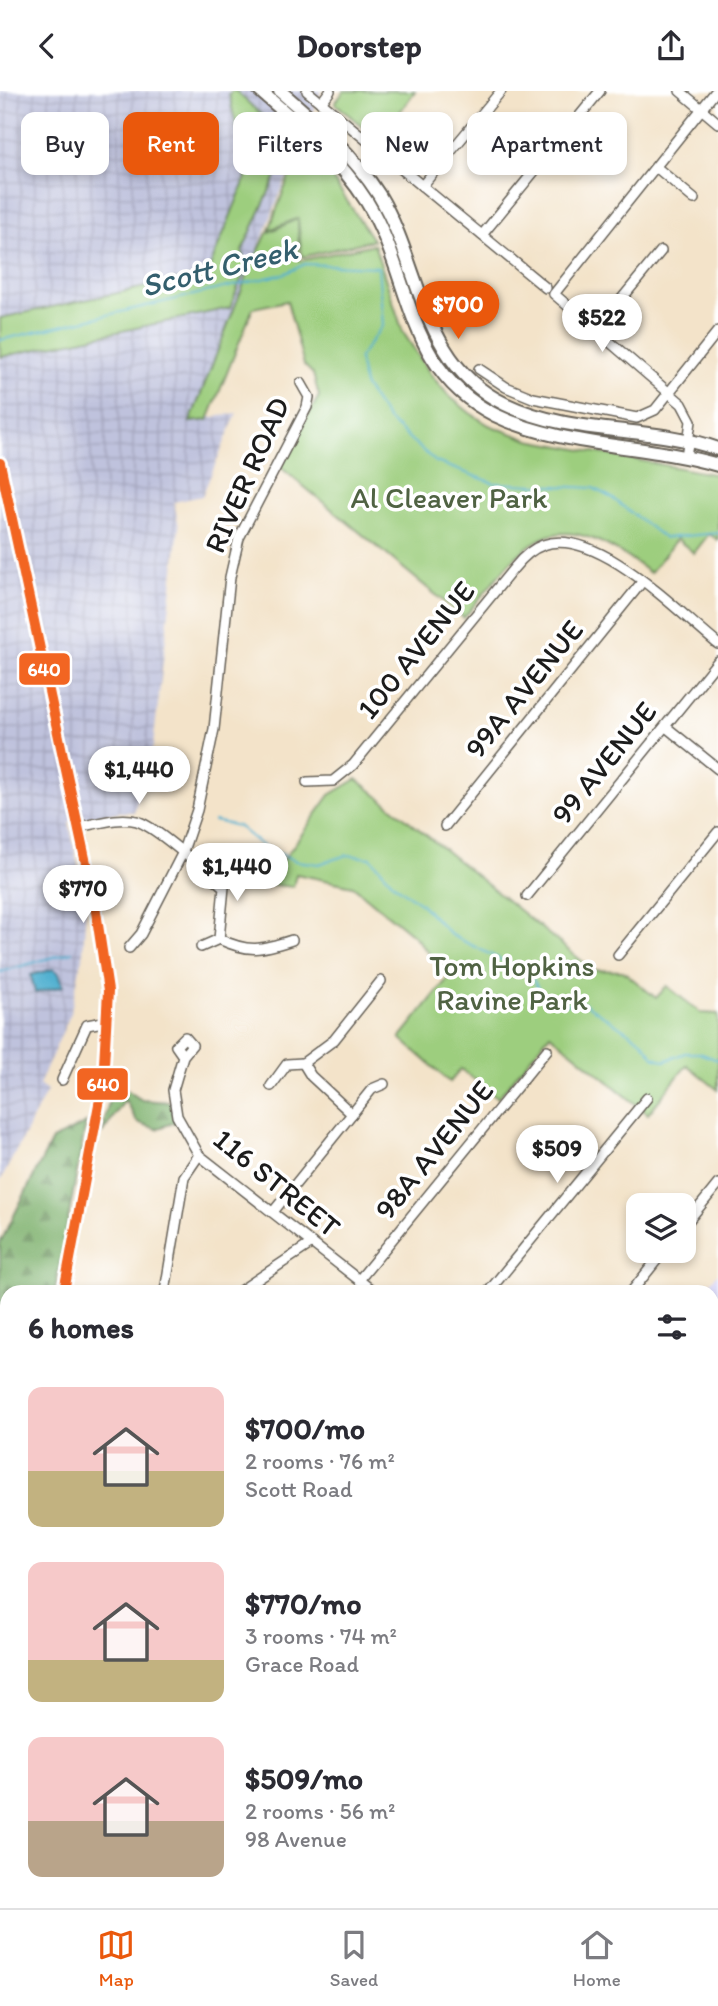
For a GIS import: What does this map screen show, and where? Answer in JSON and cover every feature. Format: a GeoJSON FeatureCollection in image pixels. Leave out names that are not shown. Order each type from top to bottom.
{"type":"FeatureCollection","features":[{"type":"Feature","properties":{"kind":"main road"},"geometry":{"type":"LineString","coordinates":[[260,91],[318,143],[366,201],[384,236],[420,337],[441,371],[466,395],[484,409],[527,428],[718,465]]}},
{"type":"Feature","properties":{"kind":"main road"},"geometry":{"type":"LineString","coordinates":[[280,91],[324,129],[378,194],[397,230],[436,337],[469,379],[504,404],[540,417],[689,441],[718,449]]}},
{"type":"Feature","properties":{"kind":"street"},"geometry":{"type":"LineString","coordinates":[[307,91],[669,393],[690,415],[686,457]]}},
{"type":"Feature","properties":{"kind":"street"},"geometry":{"type":"LineString","coordinates":[[321,103],[330,91]]}},
{"type":"Feature","properties":{"kind":"street"},"geometry":{"type":"LineString","coordinates":[[422,186],[500,91]]}},
{"type":"Feature","properties":{"kind":"street"},"geometry":{"type":"LineString","coordinates":[[482,235],[600,91]]}},
{"type":"Feature","properties":{"kind":"street"},"geometry":{"type":"LineString","coordinates":[[680,91],[718,123]]}},
{"type":"Feature","properties":{"kind":"street"},"geometry":{"type":"LineString","coordinates":[[550,291],[656,167],[716,91]]}},
{"type":"Feature","properties":{"kind":"street"},"geometry":{"type":"LineString","coordinates":[[656,167],[694,199]]}},
{"type":"Feature","properties":{"kind":"street"},"geometry":{"type":"LineString","coordinates":[[596,330],[661,251]]}},
{"type":"Feature","properties":{"kind":"street"},"geometry":{"type":"LineString","coordinates":[[479,369],[526,396],[631,418],[649,414],[718,331]]}},
{"type":"Feature","properties":{"kind":"street","name":"RIVER ROAD"},"geometry":{"type":"LineString","coordinates":[[130,948],[141,935],[182,854],[197,810],[214,729],[232,562],[253,506],[307,407],[309,397],[301,383]]}},
{"type":"Feature","properties":{"kind":"street"},"geometry":{"type":"LineString","coordinates":[[0,463],[78,827],[108,991],[103,1083],[65,1285]]}},
{"type":"Feature","properties":{"kind":"street","name":"100 AVENUE"},"geometry":{"type":"LineString","coordinates":[[307,782],[330,782],[347,772],[521,560],[541,546],[561,543],[606,556],[642,582]]}},
{"type":"Feature","properties":{"kind":"street"},"geometry":{"type":"LineString","coordinates":[[642,582],[718,644]]}},
{"type":"Feature","properties":{"kind":"street","name":"99A AVENUE"},"geometry":{"type":"LineString","coordinates":[[445,826],[642,582]]}},
{"type":"Feature","properties":{"kind":"street","name":"99 AVENUE"},"geometry":{"type":"LineString","coordinates":[[527,896],[718,661]]}},
{"type":"Feature","properties":{"kind":"street"},"geometry":{"type":"LineString","coordinates":[[666,727],[718,769]]}},
{"type":"Feature","properties":{"kind":"street"},"geometry":{"type":"LineString","coordinates":[[78,827],[117,819],[136,821],[154,830],[224,887],[219,939]]}},
{"type":"Feature","properties":{"kind":"street"},"geometry":{"type":"LineString","coordinates":[[618,955],[718,832]]}},
{"type":"Feature","properties":{"kind":"street"},"geometry":{"type":"LineString","coordinates":[[201,947],[219,939],[240,949],[263,950],[292,940]]}},
{"type":"Feature","properties":{"kind":"street"},"geometry":{"type":"LineString","coordinates":[[271,1086],[287,1064],[303,1063],[334,1040],[382,981]]}},
{"type":"Feature","properties":{"kind":"street"},"geometry":{"type":"LineString","coordinates":[[62,1080],[87,1025],[108,1021]]}},
{"type":"Feature","properties":{"kind":"street","name":"98A AVENUE"},"geometry":{"type":"LineString","coordinates":[[359,1280],[547,1050]]}},
{"type":"Feature","properties":{"kind":"street","name":"116 STREET"},"geometry":{"type":"LineString","coordinates":[[183,1056],[173,1090],[177,1116],[198,1155],[365,1285]]}},
{"type":"Feature","properties":{"kind":"street"},"geometry":{"type":"LineString","coordinates":[[303,1063],[311,1076],[352,1114]]}},
{"type":"Feature","properties":{"kind":"street"},"geometry":{"type":"LineString","coordinates":[[273,1212],[372,1090],[384,1084]]}},
{"type":"Feature","properties":{"kind":"street"},"geometry":{"type":"LineString","coordinates":[[494,1285],[647,1098]]}},
{"type":"Feature","properties":{"kind":"street"},"geometry":{"type":"LineString","coordinates":[[167,1285],[184,1177],[198,1155]]}},
{"type":"Feature","properties":{"kind":"street"},"geometry":{"type":"LineString","coordinates":[[696,1211],[718,1184]]}},
{"type":"Feature","properties":{"kind":"street"},"geometry":{"type":"LineString","coordinates":[[249,1285],[312,1243]]}},
{"type":"Feature","properties":{"kind":"street"},"geometry":{"type":"LineString","coordinates":[[637,1285],[654,1263]]}},
{"type":"Feature","properties":{"kind":"shaded area"},"geometry":{"type":"Polygon","coordinates":[[[0,91],[321,91],[313,112],[233,112],[233,175],[288,175],[190,421],[237,413],[202,496],[174,502],[179,527],[153,746],[134,812],[119,812],[69,822],[86,905],[83,954],[70,1015],[39,1085],[47,1091],[0,1182],[0,91]]]}},
{"type":"Feature","properties":{"kind":"shaded area"},"geometry":{"type":"Polygon","coordinates":[[[718,1273],[718,1285],[709,1285],[718,1273]]]}},
{"type":"Feature","properties":{"kind":"green space"},"geometry":{"type":"Polygon","coordinates":[[[236,91],[258,112],[233,112],[229,94],[236,91]]]}},
{"type":"Feature","properties":{"kind":"green space"},"geometry":{"type":"Polygon","coordinates":[[[344,91],[415,91],[400,112],[361,112],[361,125],[335,103],[344,91]]]}},
{"type":"Feature","properties":{"kind":"green space"},"geometry":{"type":"Polygon","coordinates":[[[247,175],[277,175],[242,251],[247,264],[230,308],[0,357],[0,318],[207,274],[247,175]]]}},
{"type":"Feature","properties":{"kind":"green space","name":"Al Cleaver Park"},"geometry":{"type":"Polygon","coordinates":[[[290,175],[330,175],[373,240],[302,257],[298,220],[299,261],[374,244],[403,332],[431,375],[449,396],[489,425],[529,440],[718,475],[718,540],[709,534],[694,553],[677,539],[650,573],[616,550],[588,537],[564,533],[544,537],[525,549],[506,567],[464,618],[279,466],[319,396],[313,374],[304,365],[287,301],[253,308],[208,420],[190,422],[248,273],[267,233],[299,218],[269,230],[290,175]]]}},
{"type":"Feature","properties":{"kind":"green space","name":"Tom Hopkins Ravine Park"},"geometry":{"type":"Polygon","coordinates":[[[357,779],[593,970],[623,971],[656,998],[667,986],[701,1013],[718,1014],[718,1090],[687,1065],[648,1114],[550,1034],[498,1098],[461,1069],[450,1082],[400,1038],[449,977],[415,937],[353,886],[296,874],[293,887],[266,884],[330,795],[357,779]]]}},
{"type":"Feature","properties":{"kind":"green space"},"geometry":{"type":"Polygon","coordinates":[[[113,1081],[142,1100],[170,1102],[176,1122],[156,1129],[137,1122],[125,1100],[102,1134],[113,1081]]]}},
{"type":"Feature","properties":{"kind":"green space"},"geometry":{"type":"Polygon","coordinates":[[[86,1123],[56,1285],[0,1285],[0,1243],[52,1140],[86,1123]]]}},
{"type":"Feature","properties":{"kind":"water"},"geometry":{"type":"Polygon","coordinates":[[[53,969],[59,973],[63,986],[35,993],[31,975],[53,969]]]}},
{"type":"Feature","properties":{"kind":"waterway","name":"Scott Creek"},"geometry":{"type":"LineString","coordinates":[[0,340],[284,274],[305,264],[378,267],[383,325],[359,358],[364,385],[387,419],[436,462],[494,483],[593,488],[612,498],[664,538],[718,533]]}},
{"type":"Feature","properties":{"kind":"waterway"},"geometry":{"type":"LineString","coordinates":[[214,821],[238,826],[261,845],[296,861],[319,864],[347,855],[371,858],[394,884],[420,903],[451,935],[530,974],[541,994],[553,997],[563,1004],[584,1003],[642,1041],[654,1057],[665,1061],[685,1053],[699,1053],[718,1060]]}},
{"type":"Feature","properties":{"kind":"waterway"},"geometry":{"type":"LineString","coordinates":[[0,972],[72,952]]}},
{"type":"Feature","properties":{"kind":"transit line","name":"640"},"geometry":{"type":"LineString","coordinates":[[0,463],[95,905],[108,991],[103,1083],[65,1285]]}}]}
